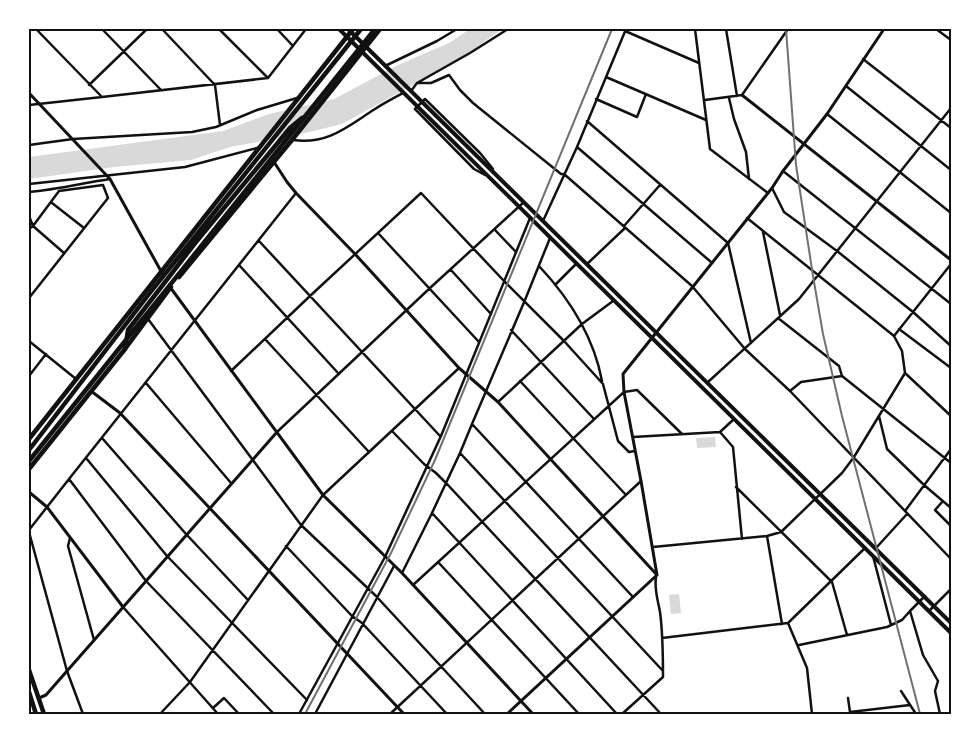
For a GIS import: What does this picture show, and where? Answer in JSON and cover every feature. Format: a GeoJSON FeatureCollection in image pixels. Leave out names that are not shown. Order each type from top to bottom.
{"type":"FeatureCollection","features":[{"type":"Feature","properties":{"kind":"highway"},"geometry":{"type":"LineString","coordinates":[[29,450],[149,294],[361,29]]}},
{"type":"Feature","properties":{"kind":"highway"},"geometry":{"type":"LineString","coordinates":[[29,461],[375,29]]}},
{"type":"Feature","properties":{"kind":"highway"},"geometry":{"type":"LineString","coordinates":[[29,468],[125,349],[170,288],[294,138],[380,29]]}},
{"type":"Feature","properties":{"kind":"highway"},"geometry":{"type":"LineString","coordinates":[[29,439],[351,30]]}},
{"type":"Feature","properties":{"kind":"highway"},"geometry":{"type":"LineString","coordinates":[[125,349],[128,330],[152,297],[290,128],[310,111]]}},
{"type":"Feature","properties":{"kind":"highway"},"geometry":{"type":"LineString","coordinates":[[29,670],[44,714]]}},
{"type":"Feature","properties":{"kind":"highway"},"geometry":{"type":"LineString","coordinates":[[29,692],[36,714]]}},
{"type":"Feature","properties":{"kind":"main road"},"geometry":{"type":"LineString","coordinates":[[339,29],[488,178],[951,632]]}},
{"type":"Feature","properties":{"kind":"main road"},"geometry":{"type":"LineString","coordinates":[[351,30],[385,66],[951,623]]}},
{"type":"Feature","properties":{"kind":"street"},"geometry":{"type":"LineString","coordinates":[[36,29],[102,97]]}},
{"type":"Feature","properties":{"kind":"street"},"geometry":{"type":"LineString","coordinates":[[102,29],[161,90]]}},
{"type":"Feature","properties":{"kind":"street"},"geometry":{"type":"LineString","coordinates":[[89,85],[148,29]]}},
{"type":"Feature","properties":{"kind":"street"},"geometry":{"type":"LineString","coordinates":[[162,29],[216,85],[220,125]]}},
{"type":"Feature","properties":{"kind":"street"},"geometry":{"type":"LineString","coordinates":[[219,29],[268,78]]}},
{"type":"Feature","properties":{"kind":"street"},"geometry":{"type":"LineString","coordinates":[[276,29],[293,46]]}},
{"type":"Feature","properties":{"kind":"street"},"geometry":{"type":"LineString","coordinates":[[29,105],[268,78],[306,29]]}},
{"type":"Feature","properties":{"kind":"street"},"geometry":{"type":"LineString","coordinates":[[385,66],[437,41],[457,29]]}},
{"type":"Feature","properties":{"kind":"street"},"geometry":{"type":"LineString","coordinates":[[411,91],[417,83],[508,29]]}},
{"type":"Feature","properties":{"kind":"street"},"geometry":{"type":"LineString","coordinates":[[695,29],[710,149],[768,193]]}},
{"type":"Feature","properties":{"kind":"street"},"geometry":{"type":"LineString","coordinates":[[726,29],[737,96]]}},
{"type":"Feature","properties":{"kind":"street"},"geometry":{"type":"LineString","coordinates":[[704,100],[742,95],[788,29]]}},
{"type":"Feature","properties":{"kind":"street"},"geometry":{"type":"LineString","coordinates":[[622,714],[663,677],[660,612],[654,587],[657,575],[642,481],[624,392],[623,374],[772,188],[827,114],[884,29]]}},
{"type":"Feature","properties":{"kind":"street"},"geometry":{"type":"LineString","coordinates":[[936,29],[951,40]]}},
{"type":"Feature","properties":{"kind":"street"},"geometry":{"type":"LineString","coordinates":[[543,221],[577,147],[626,30],[699,63]]}},
{"type":"Feature","properties":{"kind":"street"},"geometry":{"type":"LineString","coordinates":[[863,59],[951,128]]}},
{"type":"Feature","properties":{"kind":"street"},"geometry":{"type":"LineString","coordinates":[[417,83],[431,83],[449,75],[473,103],[560,174],[564,174],[692,286],[745,349],[790,391],[951,559]]}},
{"type":"Feature","properties":{"kind":"street"},"geometry":{"type":"LineString","coordinates":[[606,77],[706,120]]}},
{"type":"Feature","properties":{"kind":"street"},"geometry":{"type":"LineString","coordinates":[[846,86],[951,170]]}},
{"type":"Feature","properties":{"kind":"street"},"geometry":{"type":"LineString","coordinates":[[29,93],[110,179],[170,288],[323,495],[402,573],[533,714]]}},
{"type":"Feature","properties":{"kind":"street"},"geometry":{"type":"LineString","coordinates":[[294,138],[315,141],[325,138],[347,128],[376,108],[403,93]]}},
{"type":"Feature","properties":{"kind":"street"},"geometry":{"type":"LineString","coordinates":[[596,100],[637,117],[646,94]]}},
{"type":"Feature","properties":{"kind":"street"},"geometry":{"type":"LineString","coordinates":[[742,95],[951,262],[894,336]]}},
{"type":"Feature","properties":{"kind":"street"},"geometry":{"type":"LineString","coordinates":[[29,145],[192,132],[220,125],[257,110],[298,98]]}},
{"type":"Feature","properties":{"kind":"street"},"geometry":{"type":"LineString","coordinates":[[729,98],[734,119],[746,152],[749,179]]}},
{"type":"Feature","properties":{"kind":"street"},"geometry":{"type":"LineString","coordinates":[[488,178],[474,169],[414,109],[425,99],[480,153],[494,172]]}},
{"type":"Feature","properties":{"kind":"street"},"geometry":{"type":"LineString","coordinates":[[708,382],[799,299],[951,108]]}},
{"type":"Feature","properties":{"kind":"street"},"geometry":{"type":"LineString","coordinates":[[827,114],[951,213]]}},
{"type":"Feature","properties":{"kind":"street"},"geometry":{"type":"LineString","coordinates":[[587,121],[728,243],[751,343]]}},
{"type":"Feature","properties":{"kind":"street"},"geometry":{"type":"LineString","coordinates":[[29,184],[185,167],[260,145]]}},
{"type":"Feature","properties":{"kind":"street"},"geometry":{"type":"LineString","coordinates":[[577,147],[711,262]]}},
{"type":"Feature","properties":{"kind":"street"},"geometry":{"type":"LineString","coordinates":[[274,162],[296,193],[355,254],[459,368],[498,402],[657,575]]}},
{"type":"Feature","properties":{"kind":"street"},"geometry":{"type":"LineString","coordinates":[[783,171],[951,304]]}},
{"type":"Feature","properties":{"kind":"street"},"geometry":{"type":"LineString","coordinates":[[29,192],[54,190],[62,186],[110,179]]}},
{"type":"Feature","properties":{"kind":"street"},"geometry":{"type":"LineString","coordinates":[[29,298],[108,198],[103,185],[59,191]]}},
{"type":"Feature","properties":{"kind":"street"},"geometry":{"type":"LineString","coordinates":[[587,264],[625,227],[660,185]]}},
{"type":"Feature","properties":{"kind":"street"},"geometry":{"type":"LineString","coordinates":[[29,229],[52,202],[62,186]]}},
{"type":"Feature","properties":{"kind":"street"},"geometry":{"type":"LineString","coordinates":[[772,188],[784,212],[837,251],[913,312],[951,346]]}},
{"type":"Feature","properties":{"kind":"street"},"geometry":{"type":"LineString","coordinates":[[83,714],[67,672],[29,531],[120,413],[296,193]]}},
{"type":"Feature","properties":{"kind":"street"},"geometry":{"type":"LineString","coordinates":[[231,370],[421,194],[504,281],[525,300],[603,384]]}},
{"type":"Feature","properties":{"kind":"street"},"geometry":{"type":"LineString","coordinates":[[52,202],[84,228]]}},
{"type":"Feature","properties":{"kind":"street"},"geometry":{"type":"LineString","coordinates":[[38,698],[46,695],[67,672],[277,432],[524,202]]}},
{"type":"Feature","properties":{"kind":"street"},"geometry":{"type":"LineString","coordinates":[[29,216],[33,226],[64,253]]}},
{"type":"Feature","properties":{"kind":"street"},"geometry":{"type":"LineString","coordinates":[[299,714],[386,557],[427,467],[530,218]]}},
{"type":"Feature","properties":{"kind":"street"},"geometry":{"type":"LineString","coordinates":[[653,547],[742,539],[781,532],[842,473],[854,457],[905,373],[902,351],[894,336],[747,218]]}},
{"type":"Feature","properties":{"kind":"street"},"geometry":{"type":"LineString","coordinates":[[495,230],[516,252]]}},
{"type":"Feature","properties":{"kind":"street"},"geometry":{"type":"LineString","coordinates":[[762,231],[779,316],[839,366],[842,376],[951,463]]}},
{"type":"Feature","properties":{"kind":"street"},"geometry":{"type":"LineString","coordinates":[[378,234],[479,342]]}},
{"type":"Feature","properties":{"kind":"street"},"geometry":{"type":"LineString","coordinates":[[402,573],[460,453],[550,238]]}},
{"type":"Feature","properties":{"kind":"street"},"geometry":{"type":"LineString","coordinates":[[259,241],[440,436]]}},
{"type":"Feature","properties":{"kind":"street"},"geometry":{"type":"LineString","coordinates":[[556,284],[576,263]]}},
{"type":"Feature","properties":{"kind":"street"},"geometry":{"type":"LineString","coordinates":[[239,266],[339,374]]}},
{"type":"Feature","properties":{"kind":"street"},"geometry":{"type":"LineString","coordinates":[[539,266],[556,284],[582,324],[595,355],[618,441],[629,452],[636,451]]}},
{"type":"Feature","properties":{"kind":"street"},"geometry":{"type":"LineString","coordinates":[[451,270],[490,314]]}},
{"type":"Feature","properties":{"kind":"street"},"geometry":{"type":"LineString","coordinates":[[498,402],[582,324],[614,300]]}},
{"type":"Feature","properties":{"kind":"street"},"geometry":{"type":"LineString","coordinates":[[148,318],[301,525],[376,596],[485,714]]}},
{"type":"Feature","properties":{"kind":"street"},"geometry":{"type":"LineString","coordinates":[[899,329],[951,368]]}},
{"type":"Feature","properties":{"kind":"street"},"geometry":{"type":"LineString","coordinates":[[512,330],[594,418]]}},
{"type":"Feature","properties":{"kind":"street"},"geometry":{"type":"LineString","coordinates":[[265,339],[369,452]]}},
{"type":"Feature","properties":{"kind":"street"},"geometry":{"type":"LineString","coordinates":[[29,341],[77,379]]}},
{"type":"Feature","properties":{"kind":"street"},"geometry":{"type":"LineString","coordinates":[[29,376],[46,354]]}},
{"type":"Feature","properties":{"kind":"street"},"geometry":{"type":"LineString","coordinates":[[160,714],[190,682],[323,495],[459,368]]}},
{"type":"Feature","properties":{"kind":"street"},"geometry":{"type":"LineString","coordinates":[[905,373],[951,416]]}},
{"type":"Feature","properties":{"kind":"street"},"geometry":{"type":"LineString","coordinates":[[790,391],[802,382],[842,376]]}},
{"type":"Feature","properties":{"kind":"street"},"geometry":{"type":"LineString","coordinates":[[146,382],[231,483]]}},
{"type":"Feature","properties":{"kind":"street"},"geometry":{"type":"LineString","coordinates":[[520,382],[626,495]]}},
{"type":"Feature","properties":{"kind":"street"},"geometry":{"type":"LineString","coordinates":[[413,585],[624,392],[637,390],[682,434]]}},
{"type":"Feature","properties":{"kind":"street"},"geometry":{"type":"LineString","coordinates":[[91,391],[120,413],[404,714]]}},
{"type":"Feature","properties":{"kind":"street"},"geometry":{"type":"LineString","coordinates":[[879,416],[886,448],[951,508]]}},
{"type":"Feature","properties":{"kind":"street"},"geometry":{"type":"LineString","coordinates":[[633,437],[720,432],[734,419]]}},
{"type":"Feature","properties":{"kind":"street"},"geometry":{"type":"LineString","coordinates":[[472,424],[633,597]]}},
{"type":"Feature","properties":{"kind":"street"},"geometry":{"type":"LineString","coordinates":[[392,431],[482,521],[661,714]]}},
{"type":"Feature","properties":{"kind":"street"},"geometry":{"type":"LineString","coordinates":[[720,432],[733,447],[742,539]]}},
{"type":"Feature","properties":{"kind":"street"},"geometry":{"type":"LineString","coordinates":[[102,438],[186,534],[248,600]]}},
{"type":"Feature","properties":{"kind":"street"},"geometry":{"type":"LineString","coordinates":[[876,548],[906,513],[951,449]]}},
{"type":"Feature","properties":{"kind":"street"},"geometry":{"type":"LineString","coordinates":[[460,453],[663,671]]}},
{"type":"Feature","properties":{"kind":"street"},"geometry":{"type":"LineString","coordinates":[[86,458],[167,556],[307,700]]}},
{"type":"Feature","properties":{"kind":"street"},"geometry":{"type":"LineString","coordinates":[[69,479],[146,581],[274,714]]}},
{"type":"Feature","properties":{"kind":"street"},"geometry":{"type":"LineString","coordinates":[[390,714],[642,481]]}},
{"type":"Feature","properties":{"kind":"street"},"geometry":{"type":"LineString","coordinates":[[736,487],[832,582],[847,635]]}},
{"type":"Feature","properties":{"kind":"street"},"geometry":{"type":"LineString","coordinates":[[29,492],[47,506],[123,607],[218,714]]}},
{"type":"Feature","properties":{"kind":"street"},"geometry":{"type":"LineString","coordinates":[[943,501],[935,510],[951,526]]}},
{"type":"Feature","properties":{"kind":"street"},"geometry":{"type":"LineString","coordinates":[[432,514],[618,714]]}},
{"type":"Feature","properties":{"kind":"street"},"geometry":{"type":"LineString","coordinates":[[767,536],[782,624]]}},
{"type":"Feature","properties":{"kind":"street"},"geometry":{"type":"LineString","coordinates":[[70,538],[68,546],[94,641]]}},
{"type":"Feature","properties":{"kind":"street"},"geometry":{"type":"LineString","coordinates":[[286,546],[352,616],[362,623],[447,714]]}},
{"type":"Feature","properties":{"kind":"street"},"geometry":{"type":"LineString","coordinates":[[662,638],[788,623],[865,548]]}},
{"type":"Feature","properties":{"kind":"street"},"geometry":{"type":"LineString","coordinates":[[873,555],[891,625]]}},
{"type":"Feature","properties":{"kind":"street"},"geometry":{"type":"LineString","coordinates":[[438,562],[579,714]]}},
{"type":"Feature","properties":{"kind":"street"},"geometry":{"type":"LineString","coordinates":[[315,714],[376,596],[394,566]]}},
{"type":"Feature","properties":{"kind":"street"},"geometry":{"type":"LineString","coordinates":[[507,714],[657,575]]}},
{"type":"Feature","properties":{"kind":"street"},"geometry":{"type":"LineString","coordinates":[[929,611],[951,589]]}},
{"type":"Feature","properties":{"kind":"street"},"geometry":{"type":"LineString","coordinates":[[799,645],[891,625],[902,620],[925,596]]}},
{"type":"Feature","properties":{"kind":"street"},"geometry":{"type":"LineString","coordinates":[[910,611],[923,655],[938,681],[935,691],[940,714]]}},
{"type":"Feature","properties":{"kind":"street"},"geometry":{"type":"LineString","coordinates":[[788,623],[799,645],[807,668],[812,714]]}},
{"type":"Feature","properties":{"kind":"street"},"geometry":{"type":"LineString","coordinates":[[901,692],[916,714]]}},
{"type":"Feature","properties":{"kind":"street"},"geometry":{"type":"LineString","coordinates":[[213,708],[224,698],[239,714]]}},
{"type":"Feature","properties":{"kind":"street"},"geometry":{"type":"LineString","coordinates":[[848,698],[850,712],[910,705]]}},
{"type":"Feature","properties":{"kind":"shaded area"},"geometry":{"type":"Polygon","coordinates":[[[470,29],[502,29],[460,59],[342,124],[230,147],[191,160],[114,167],[29,179],[29,157],[223,131],[269,114],[334,99],[398,65],[449,43],[470,29]]]}},
{"type":"Feature","properties":{"kind":"shaded area"},"geometry":{"type":"Polygon","coordinates":[[[715,437],[716,447],[697,448],[696,438],[715,437]]]}},
{"type":"Feature","properties":{"kind":"shaded area"},"geometry":{"type":"Polygon","coordinates":[[[679,594],[681,613],[671,614],[669,595],[679,594]]]}},
{"type":"Feature","properties":{"kind":"railway"},"geometry":{"type":"LineString","coordinates":[[305,714],[391,553],[435,460],[612,29]]}},
{"type":"Feature","properties":{"kind":"railway"},"geometry":{"type":"LineString","coordinates":[[786,29],[796,165],[823,334],[842,416],[920,714]]}}]}
